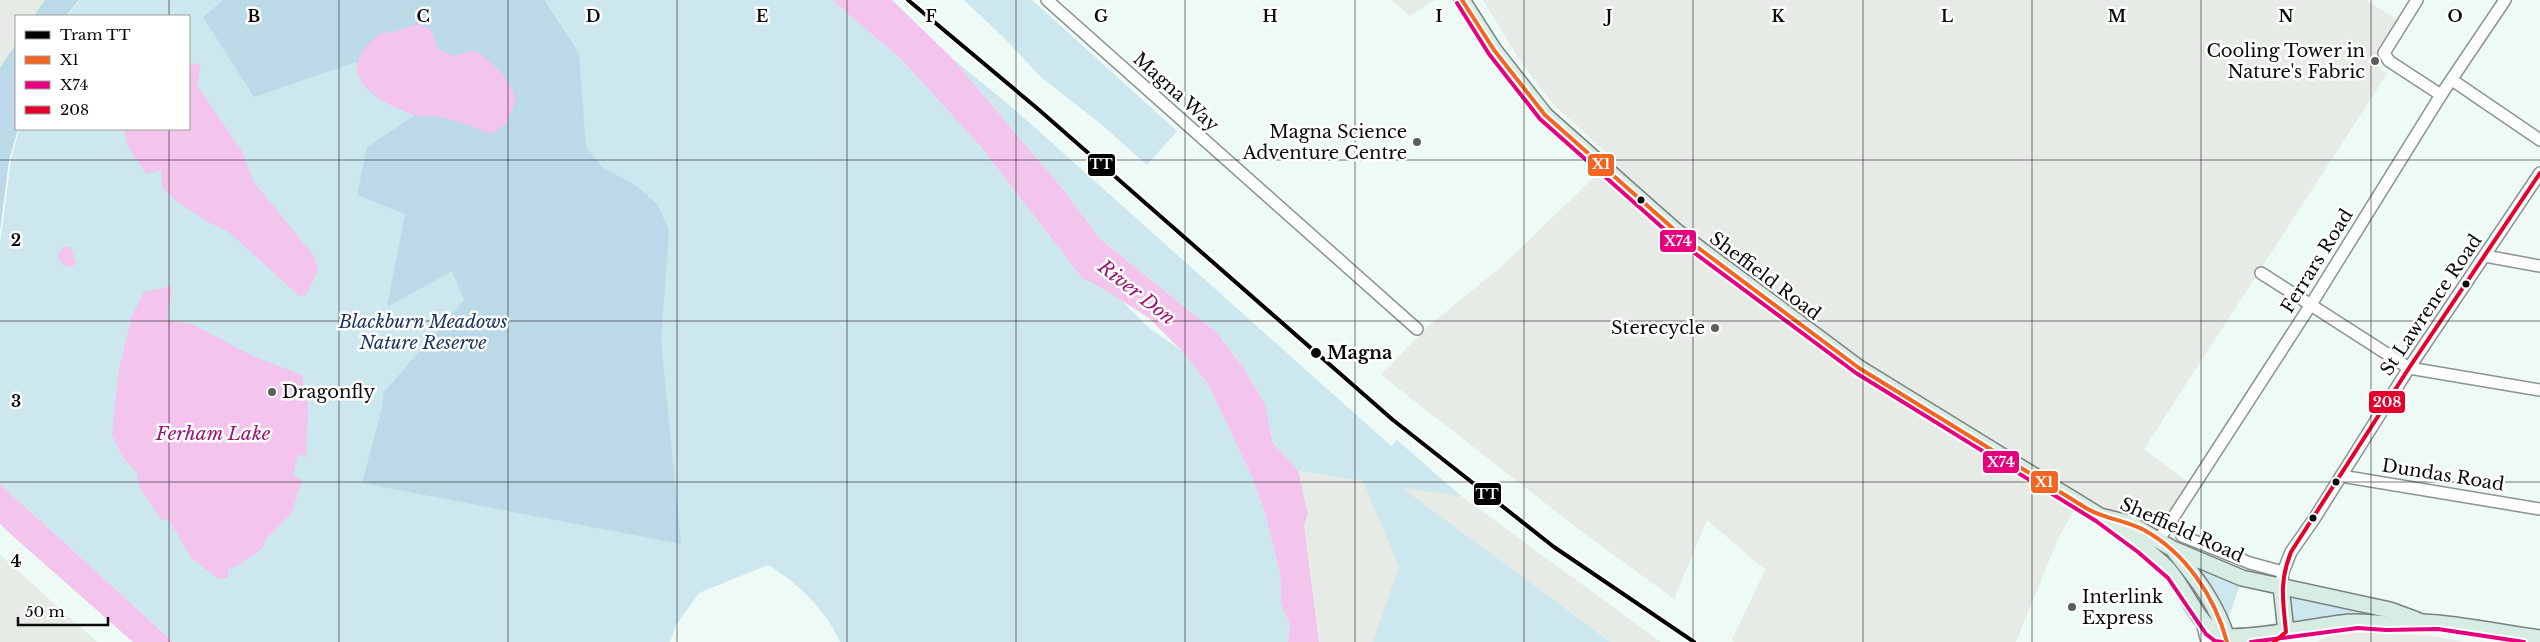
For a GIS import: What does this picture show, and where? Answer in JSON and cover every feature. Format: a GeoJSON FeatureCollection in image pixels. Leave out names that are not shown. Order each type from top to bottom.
{"type":"FeatureCollection","features":[{"type":"Feature","properties":{"kind":"main road","name":"Sheffield Road"},"geometry":{"type":"LineString","coordinates":[[1462,0],[1494,50],[1545,115],[1677,232],[1859,368],[2100,516],[2125,536],[2144,547],[2167,567],[2210,629],[2227,641],[2344,622],[2386,624],[2423,622],[2540,638]]}},
{"type":"Feature","properties":{"kind":"main road","name":"Sheffield Road"},"geometry":{"type":"LineString","coordinates":[[2100,516],[2128,523],[2173,549],[2242,578],[2282,579],[2390,610],[2423,622]]}},
{"type":"Feature","properties":{"kind":"main road"},"geometry":{"type":"LineString","coordinates":[[2158,541],[2157,550],[2167,567]]}},
{"type":"Feature","properties":{"kind":"main road"},"geometry":{"type":"LineString","coordinates":[[2173,549],[2213,604],[2222,621],[2227,641]]}},
{"type":"Feature","properties":{"kind":"main road"},"geometry":{"type":"LineString","coordinates":[[2274,642],[2286,632],[2282,579]]}},
{"type":"Feature","properties":{"kind":"street","name":"Magna Way"},"geometry":{"type":"LineString","coordinates":[[1047,0],[1416,329]]}},
{"type":"Feature","properties":{"kind":"street"},"geometry":{"type":"LineString","coordinates":[[2417,0],[2384,52],[2389,61],[2441,96]]}},
{"type":"Feature","properties":{"kind":"street","name":"Ferrars Road"},"geometry":{"type":"LineString","coordinates":[[2158,541],[2310,306],[2441,96],[2505,0]]}},
{"type":"Feature","properties":{"kind":"street"},"geometry":{"type":"LineString","coordinates":[[2452,80],[2540,140]]}},
{"type":"Feature","properties":{"kind":"street","name":"St Lawrence Road"},"geometry":{"type":"LineString","coordinates":[[2282,579],[2291,552],[2409,368],[2540,173]]}},
{"type":"Feature","properties":{"kind":"street"},"geometry":{"type":"LineString","coordinates":[[2484,256],[2540,266]]}},
{"type":"Feature","properties":{"kind":"street"},"geometry":{"type":"LineString","coordinates":[[2261,273],[2409,368],[2540,390]]}},
{"type":"Feature","properties":{"kind":"street","name":"Dundas Road"},"geometry":{"type":"LineString","coordinates":[[2341,476],[2540,509]]}},
{"type":"Feature","properties":{"kind":"street","name":"Sheffield Road"},"geometry":{"type":"LineString","coordinates":[[2182,536],[2250,563],[2282,579]]}},
{"type":"Feature","properties":{"kind":"street"},"geometry":{"type":"LineString","coordinates":[[2201,617],[2208,642]]}},
{"type":"Feature","properties":{"kind":"shaded area"},"geometry":{"type":"Polygon","coordinates":[[[0,0],[47,0],[37,15],[15,15],[15,46],[0,68],[0,0]]]}},
{"type":"Feature","properties":{"kind":"shaded area"},"geometry":{"type":"Polygon","coordinates":[[[45,0],[79,0],[67,15],[35,15],[45,0]]]}},
{"type":"Feature","properties":{"kind":"shaded area"},"geometry":{"type":"Polygon","coordinates":[[[223,0],[544,0],[579,53],[586,147],[602,167],[637,186],[658,205],[669,231],[661,339],[681,544],[362,483],[382,408],[384,392],[464,300],[452,271],[387,307],[405,214],[357,195],[367,147],[415,115],[385,102],[369,91],[363,83],[356,62],[254,97],[203,17],[223,0]]]}},
{"type":"Feature","properties":{"kind":"shaded area"},"geometry":{"type":"Polygon","coordinates":[[[1391,0],[1435,0],[1410,16],[1391,0]]]}},
{"type":"Feature","properties":{"kind":"shaded area"},"geometry":{"type":"Polygon","coordinates":[[[1483,0],[2366,0],[2398,21],[2373,62],[2387,74],[2144,449],[2193,486],[2157,542],[2076,506],[2058,539],[2016,642],[1734,642],[1732,640],[1765,570],[1707,520],[1674,599],[1576,527],[1381,375],[1426,328],[1501,267],[1613,159],[1553,104],[1522,64],[1483,0]]]}},
{"type":"Feature","properties":{"kind":"shaded area"},"geometry":{"type":"Polygon","coordinates":[[[15,46],[15,130],[18,130],[9,160],[0,231],[0,68],[15,46]]]}},
{"type":"Feature","properties":{"kind":"shaded area"},"geometry":{"type":"Polygon","coordinates":[[[1298,471],[1461,496],[1661,642],[1319,642],[1304,525],[1308,514],[1298,471]]]}},
{"type":"Feature","properties":{"kind":"shaded area"},"geometry":{"type":"Polygon","coordinates":[[[0,555],[97,642],[0,642],[0,555]]]}},
{"type":"Feature","properties":{"kind":"shaded area"},"geometry":{"type":"Polygon","coordinates":[[[2341,630],[2431,636],[2466,642],[2317,642],[2341,630]]]}},
{"type":"Feature","properties":{"kind":"green space","name":"Blackburn Meadows Nature Reserve"},"geometry":{"type":"Polygon","coordinates":[[[80,0],[832,0],[902,60],[981,147],[1082,278],[1119,298],[1148,327],[1183,352],[1208,384],[1253,479],[1265,513],[1280,574],[1281,604],[1290,625],[1288,642],[840,642],[827,619],[810,598],[790,580],[768,565],[699,593],[676,625],[670,642],[173,642],[0,484],[0,244],[11,160],[19,130],[190,130],[190,15],[68,15],[80,0]]]}},
{"type":"Feature","properties":{"kind":"green space"},"geometry":{"type":"Polygon","coordinates":[[[964,0],[1032,0],[1177,131],[1147,165],[1101,124],[1042,78],[964,0]]]}},
{"type":"Feature","properties":{"kind":"green space"},"geometry":{"type":"Polygon","coordinates":[[[953,59],[1014,109],[1391,446],[1397,440],[1461,496],[1402,488],[1610,642],[1373,642],[1399,567],[1363,481],[1298,471],[1273,443],[1271,431],[1254,386],[1243,367],[1217,333],[1100,239],[1065,192],[953,59]]]}},
{"type":"Feature","properties":{"kind":"green space"},"geometry":{"type":"Polygon","coordinates":[[[2193,565],[2240,584],[2229,617],[2232,631],[2193,565]]]}},
{"type":"Feature","properties":{"kind":"green space"},"geometry":{"type":"Polygon","coordinates":[[[2287,596],[2390,613],[2391,621],[2359,614],[2293,624],[2287,596]]]}},
{"type":"Feature","properties":{"kind":"water","name":"River Don"},"geometry":{"type":"Polygon","coordinates":[[[832,0],[892,0],[953,59],[1065,192],[1100,239],[1217,333],[1243,367],[1265,405],[1273,443],[1298,471],[1308,514],[1304,525],[1319,642],[1288,642],[1290,625],[1281,604],[1280,574],[1265,513],[1253,479],[1208,384],[1183,352],[1149,318],[1082,278],[981,147],[902,60],[832,0]]]}},
{"type":"Feature","properties":{"kind":"water"},"geometry":{"type":"Polygon","coordinates":[[[419,24],[431,30],[438,49],[453,56],[475,50],[505,77],[516,100],[507,123],[492,134],[441,117],[414,115],[398,109],[371,93],[362,83],[358,72],[358,60],[366,47],[381,33],[419,24]]]}},
{"type":"Feature","properties":{"kind":"water"},"geometry":{"type":"Polygon","coordinates":[[[201,63],[197,85],[243,153],[253,181],[314,256],[318,270],[306,295],[299,296],[229,232],[208,222],[176,201],[162,187],[161,170],[146,174],[127,145],[124,130],[190,130],[190,65],[201,63]]]}},
{"type":"Feature","properties":{"kind":"water"},"geometry":{"type":"Polygon","coordinates":[[[62,247],[71,247],[76,264],[69,267],[61,264],[58,255],[62,247]]]}},
{"type":"Feature","properties":{"kind":"water","name":"Ferham Lake"},"geometry":{"type":"Polygon","coordinates":[[[172,286],[167,320],[192,324],[255,357],[302,375],[308,406],[306,457],[298,454],[293,475],[302,480],[291,514],[266,539],[263,548],[239,565],[228,569],[228,578],[219,579],[192,559],[169,520],[162,520],[140,488],[137,473],[123,457],[112,435],[118,374],[132,316],[144,292],[172,286]]]}},
{"type":"Feature","properties":{"kind":"water"},"geometry":{"type":"Polygon","coordinates":[[[0,484],[173,642],[133,642],[15,538],[0,524],[0,484]]]}},
{"type":"Feature","properties":{"kind":"tram line","name":"TT"},"geometry":{"type":"LineString","coordinates":[[908,0],[1038,109],[1393,420],[1554,547],[1694,642]]}},
{"type":"Feature","properties":{"kind":"transit line","name":"X1"},"geometry":{"type":"LineString","coordinates":[[1462,0],[1494,50],[1545,115],[1677,232],[1859,368],[2086,508],[2100,515],[2144,530],[2159,540],[2173,551],[2197,578],[2215,609],[2227,642]]}},
{"type":"Feature","properties":{"kind":"transit line","name":"X74"},"geometry":{"type":"LineString","coordinates":[[1457,3],[1489,54],[1540,119],[1673,237],[1856,373],[2096,521],[2138,552],[2168,578],[2206,634],[2215,641],[2222,642]]}},
{"type":"Feature","properties":{"kind":"transit line","name":"208"},"geometry":{"type":"LineString","coordinates":[[2274,642],[2286,632],[2283,582],[2291,552],[2409,368],[2540,173]]}},
{"type":"Feature","properties":{"kind":"transit line","name":"X74"},"geometry":{"type":"LineString","coordinates":[[2251,642],[2358,628],[2386,630],[2438,629],[2524,642]]}},
{"type":"Feature","properties":{"kind":"place","name":"Cooling Tower in Nature's Fabric"},"geometry":{"type":"Point","coordinates":[2375,61]}},
{"type":"Feature","properties":{"kind":"place","name":"Magna Science Adventure Centre"},"geometry":{"type":"Point","coordinates":[1417,142]}},
{"type":"Feature","properties":{"kind":"place","name":"Sterecycle"},"geometry":{"type":"Point","coordinates":[1715,328]}},
{"type":"Feature","properties":{"kind":"place","name":"Magna"},"geometry":{"type":"Point","coordinates":[1316,353]}},
{"type":"Feature","properties":{"kind":"place","name":"Dragonfly"},"geometry":{"type":"Point","coordinates":[272,392]}},
{"type":"Feature","properties":{"kind":"place","name":"Interlink Express"},"geometry":{"type":"Point","coordinates":[2072,607]}}]}
